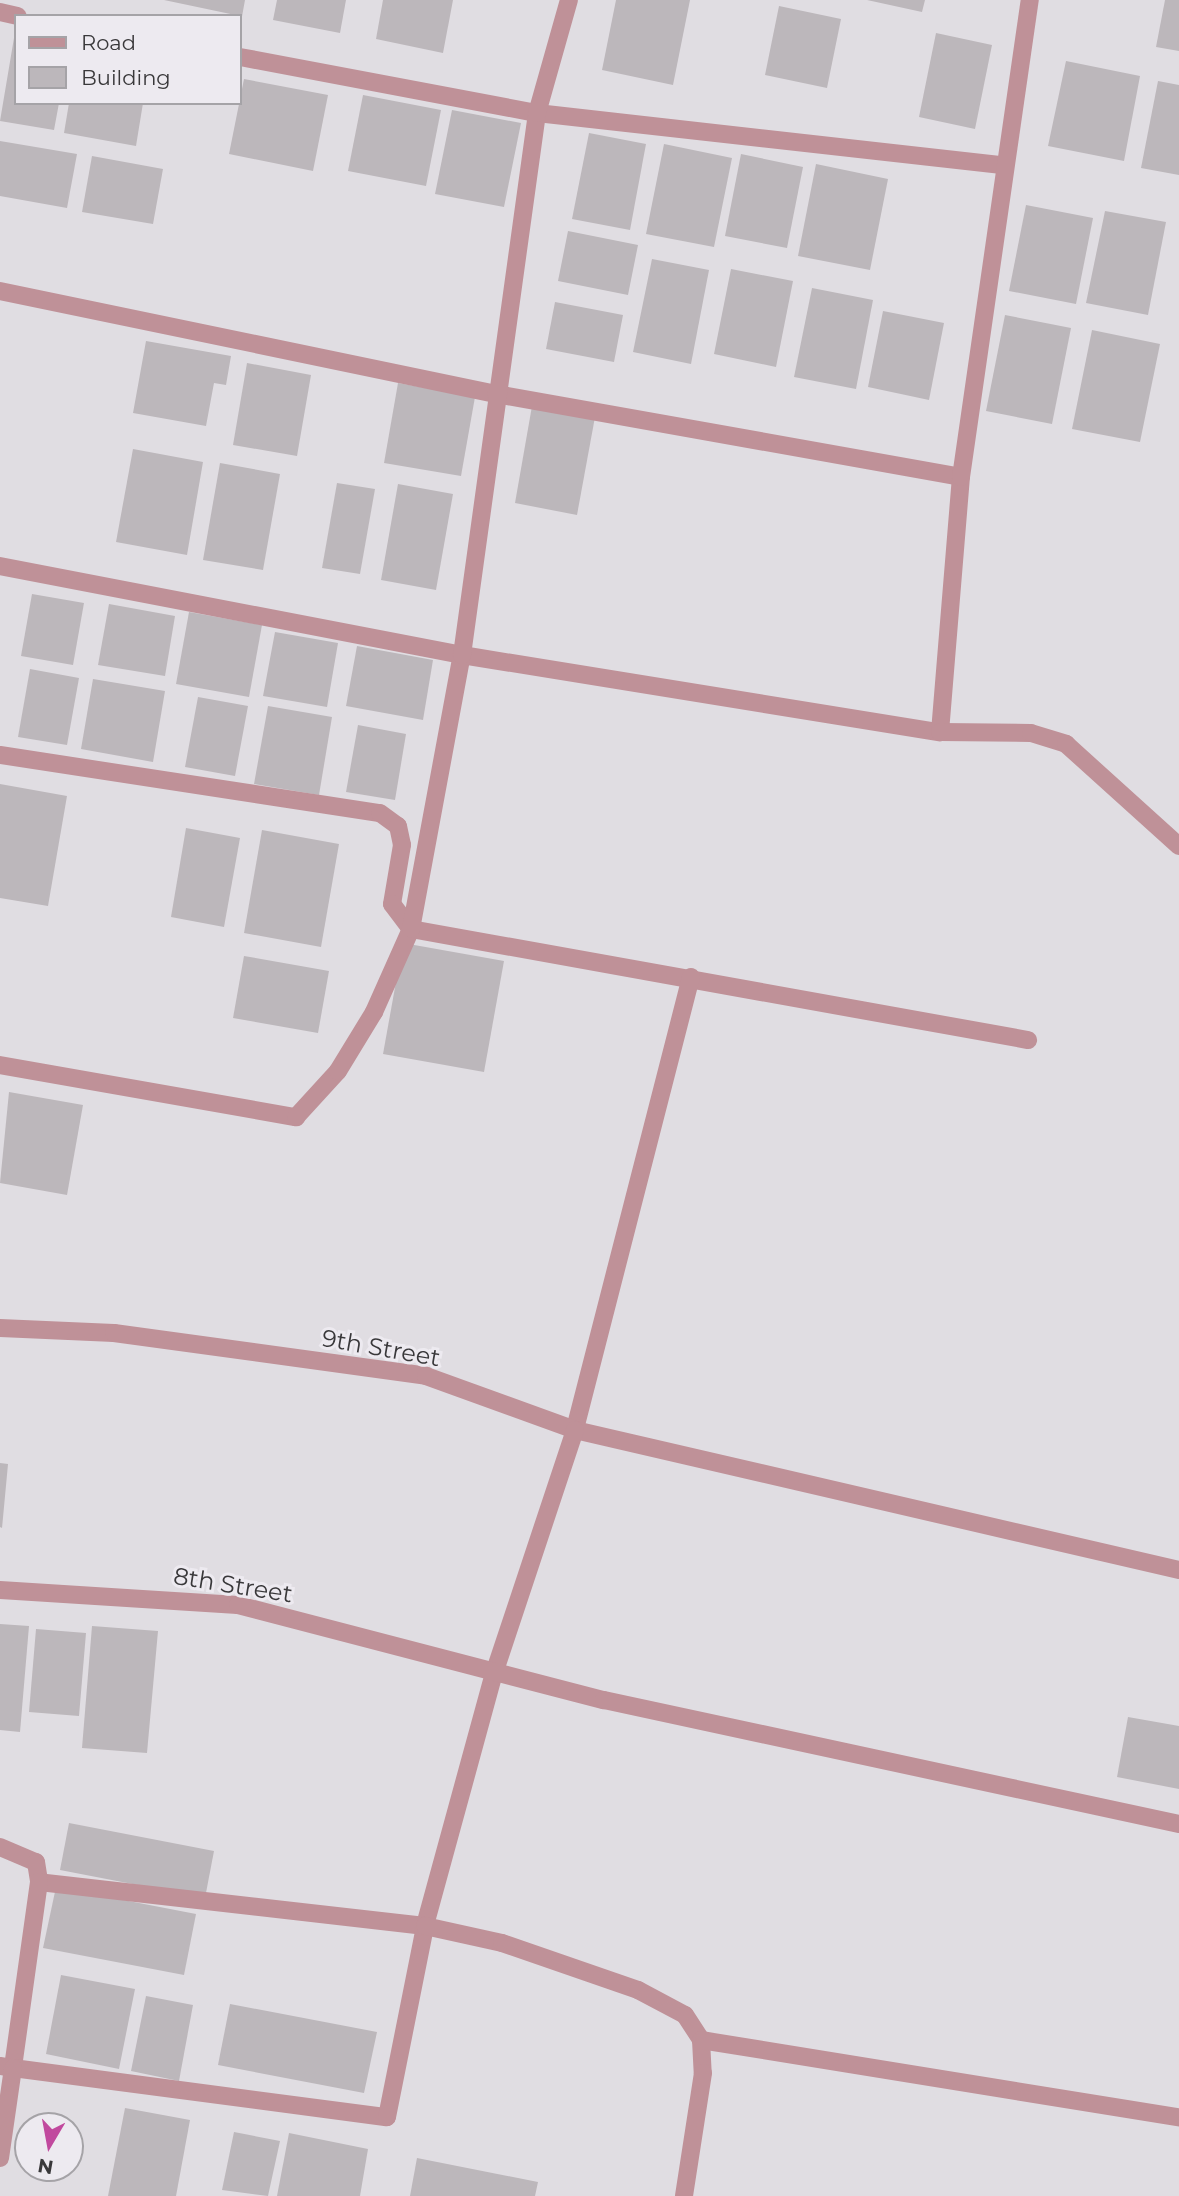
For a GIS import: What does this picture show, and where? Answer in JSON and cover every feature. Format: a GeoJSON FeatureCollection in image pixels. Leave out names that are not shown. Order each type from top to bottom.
{"type":"FeatureCollection","features":[{"type":"Feature","properties":{"kind":"street"},"geometry":{"type":"LineString","coordinates":[[0,1065],[296,1117],[338,1071],[367,1024],[411,929],[462,654],[537,113],[569,0]]}},
{"type":"Feature","properties":{"kind":"street"},"geometry":{"type":"LineString","coordinates":[[940,732],[961,477],[1004,165],[1030,0]]}},
{"type":"Feature","properties":{"kind":"street"},"geometry":{"type":"LineString","coordinates":[[242,57],[537,113],[1004,165]]}},
{"type":"Feature","properties":{"kind":"street"},"geometry":{"type":"LineString","coordinates":[[0,291],[496,394],[961,477]]}},
{"type":"Feature","properties":{"kind":"street"},"geometry":{"type":"LineString","coordinates":[[0,566],[462,654],[940,732],[1031,733],[1066,744],[1179,846]]}},
{"type":"Feature","properties":{"kind":"street"},"geometry":{"type":"LineString","coordinates":[[0,755],[380,813],[398,826],[402,845],[392,904],[411,929],[691,977],[1028,1040]]}},
{"type":"Feature","properties":{"kind":"street"},"geometry":{"type":"LineString","coordinates":[[7,2067],[387,2117],[425,1926],[494,1673],[575,1430],[691,977]]}},
{"type":"Feature","properties":{"kind":"street","name":"9th Street"},"geometry":{"type":"LineString","coordinates":[[0,1328],[114,1333],[426,1376],[575,1430],[1179,1570]]}},
{"type":"Feature","properties":{"kind":"street","name":"8th Street"},"geometry":{"type":"LineString","coordinates":[[0,1590],[238,1605],[494,1673],[1179,1824]]}},
{"type":"Feature","properties":{"kind":"street"},"geometry":{"type":"LineString","coordinates":[[0,1847],[36,1862],[39,1882],[7,2067],[0,2158]]}},
{"type":"Feature","properties":{"kind":"street"},"geometry":{"type":"LineString","coordinates":[[39,1882],[425,1926],[502,1943],[638,1990],[685,2015],[701,2040],[703,2073],[684,2196]]}},
{"type":"Feature","properties":{"kind":"street"},"geometry":{"type":"LineString","coordinates":[[701,2040],[1179,2118]]}},
{"type":"Feature","properties":{"kind":"building"},"geometry":{"type":"Polygon","coordinates":[[[164,0],[245,0],[242,16],[242,14],[164,0]]]}},
{"type":"Feature","properties":{"kind":"building"},"geometry":{"type":"Polygon","coordinates":[[[277,0],[346,0],[340,33],[273,20],[277,0]]]}},
{"type":"Feature","properties":{"kind":"building"},"geometry":{"type":"Polygon","coordinates":[[[383,0],[453,0],[443,53],[376,39],[383,0]]]}},
{"type":"Feature","properties":{"kind":"building"},"geometry":{"type":"Polygon","coordinates":[[[616,0],[690,0],[673,85],[602,70],[616,0]]]}},
{"type":"Feature","properties":{"kind":"building"},"geometry":{"type":"Polygon","coordinates":[[[867,0],[925,0],[922,12],[867,0]]]}},
{"type":"Feature","properties":{"kind":"building"},"geometry":{"type":"Polygon","coordinates":[[[1165,0],[1179,0],[1179,51],[1156,47],[1165,0]]]}},
{"type":"Feature","properties":{"kind":"building"},"geometry":{"type":"Polygon","coordinates":[[[779,6],[841,19],[827,88],[765,75],[779,6]]]}},
{"type":"Feature","properties":{"kind":"building"},"geometry":{"type":"Polygon","coordinates":[[[936,33],[992,45],[975,129],[919,117],[936,33]]]}},
{"type":"Feature","properties":{"kind":"building"},"geometry":{"type":"Polygon","coordinates":[[[14,38],[14,105],[59,105],[54,130],[0,121],[14,38]]]}},
{"type":"Feature","properties":{"kind":"building"},"geometry":{"type":"Polygon","coordinates":[[[1066,61],[1140,76],[1124,161],[1048,146],[1066,61]]]}},
{"type":"Feature","properties":{"kind":"building"},"geometry":{"type":"Polygon","coordinates":[[[244,79],[328,95],[313,171],[229,154],[239,105],[242,105],[244,79]]]}},
{"type":"Feature","properties":{"kind":"building"},"geometry":{"type":"Polygon","coordinates":[[[1158,81],[1179,85],[1179,175],[1141,168],[1158,81]]]}},
{"type":"Feature","properties":{"kind":"building"},"geometry":{"type":"Polygon","coordinates":[[[363,95],[441,110],[426,186],[348,171],[363,95]]]}},
{"type":"Feature","properties":{"kind":"building"},"geometry":{"type":"Polygon","coordinates":[[[69,105],[143,105],[136,146],[64,133],[69,105]]]}},
{"type":"Feature","properties":{"kind":"building"},"geometry":{"type":"Polygon","coordinates":[[[452,110],[521,123],[504,207],[435,194],[452,110]]]}},
{"type":"Feature","properties":{"kind":"building"},"geometry":{"type":"Polygon","coordinates":[[[589,133],[646,144],[630,230],[572,219],[589,133]]]}},
{"type":"Feature","properties":{"kind":"building"},"geometry":{"type":"Polygon","coordinates":[[[0,141],[77,154],[67,208],[0,196],[0,141]]]}},
{"type":"Feature","properties":{"kind":"building"},"geometry":{"type":"Polygon","coordinates":[[[664,144],[732,158],[714,247],[646,234],[664,144]]]}},
{"type":"Feature","properties":{"kind":"building"},"geometry":{"type":"Polygon","coordinates":[[[741,154],[803,167],[787,248],[725,236],[741,154]]]}},
{"type":"Feature","properties":{"kind":"building"},"geometry":{"type":"Polygon","coordinates":[[[92,156],[163,169],[153,224],[82,212],[92,156]]]}},
{"type":"Feature","properties":{"kind":"building"},"geometry":{"type":"Polygon","coordinates":[[[816,164],[888,179],[870,270],[798,256],[816,164]]]}},
{"type":"Feature","properties":{"kind":"building"},"geometry":{"type":"Polygon","coordinates":[[[1026,205],[1093,218],[1076,304],[1009,291],[1026,205]]]}},
{"type":"Feature","properties":{"kind":"building"},"geometry":{"type":"Polygon","coordinates":[[[1105,211],[1166,222],[1148,315],[1086,303],[1105,211]]]}},
{"type":"Feature","properties":{"kind":"building"},"geometry":{"type":"Polygon","coordinates":[[[568,231],[638,245],[628,295],[558,281],[568,231]]]}},
{"type":"Feature","properties":{"kind":"building"},"geometry":{"type":"Polygon","coordinates":[[[652,259],[709,270],[691,364],[633,352],[652,259]]]}},
{"type":"Feature","properties":{"kind":"building"},"geometry":{"type":"Polygon","coordinates":[[[731,269],[793,281],[776,367],[714,354],[731,269]]]}},
{"type":"Feature","properties":{"kind":"building"},"geometry":{"type":"Polygon","coordinates":[[[812,288],[873,300],[856,389],[794,377],[812,288]]]}},
{"type":"Feature","properties":{"kind":"building"},"geometry":{"type":"Polygon","coordinates":[[[555,302],[623,315],[614,362],[546,349],[555,302]]]}},
{"type":"Feature","properties":{"kind":"building"},"geometry":{"type":"Polygon","coordinates":[[[883,311],[944,323],[929,400],[868,387],[883,311]]]}},
{"type":"Feature","properties":{"kind":"building"},"geometry":{"type":"Polygon","coordinates":[[[1005,315],[1071,328],[1052,424],[986,411],[1005,315]]]}},
{"type":"Feature","properties":{"kind":"building"},"geometry":{"type":"Polygon","coordinates":[[[1092,330],[1160,344],[1140,442],[1072,429],[1092,330]]]}},
{"type":"Feature","properties":{"kind":"building"},"geometry":{"type":"Polygon","coordinates":[[[146,341],[231,356],[226,385],[214,383],[206,426],[133,413],[146,341]]]}},
{"type":"Feature","properties":{"kind":"building"},"geometry":{"type":"Polygon","coordinates":[[[247,363],[311,375],[297,456],[233,445],[247,363]]]}},
{"type":"Feature","properties":{"kind":"building"},"geometry":{"type":"Polygon","coordinates":[[[398,383],[475,397],[461,476],[384,463],[398,383]]]}},
{"type":"Feature","properties":{"kind":"building"},"geometry":{"type":"Polygon","coordinates":[[[532,406],[595,417],[577,515],[515,503],[532,406]]]}},
{"type":"Feature","properties":{"kind":"building"},"geometry":{"type":"Polygon","coordinates":[[[133,449],[203,462],[187,555],[116,542],[133,449]]]}},
{"type":"Feature","properties":{"kind":"building"},"geometry":{"type":"Polygon","coordinates":[[[220,463],[280,474],[263,570],[203,560],[220,463]]]}},
{"type":"Feature","properties":{"kind":"building"},"geometry":{"type":"Polygon","coordinates":[[[337,483],[375,489],[360,574],[322,568],[337,483]]]}},
{"type":"Feature","properties":{"kind":"building"},"geometry":{"type":"Polygon","coordinates":[[[398,484],[453,494],[436,590],[381,580],[398,484]]]}},
{"type":"Feature","properties":{"kind":"building"},"geometry":{"type":"Polygon","coordinates":[[[32,594],[84,603],[73,665],[21,656],[32,594]]]}},
{"type":"Feature","properties":{"kind":"building"},"geometry":{"type":"Polygon","coordinates":[[[109,604],[175,616],[165,676],[98,665],[109,604]]]}},
{"type":"Feature","properties":{"kind":"building"},"geometry":{"type":"Polygon","coordinates":[[[189,612],[262,625],[249,697],[176,684],[189,612]]]}},
{"type":"Feature","properties":{"kind":"building"},"geometry":{"type":"Polygon","coordinates":[[[275,632],[338,643],[327,707],[263,696],[275,632]]]}},
{"type":"Feature","properties":{"kind":"building"},"geometry":{"type":"Polygon","coordinates":[[[357,646],[433,660],[423,720],[346,706],[357,646]]]}},
{"type":"Feature","properties":{"kind":"building"},"geometry":{"type":"Polygon","coordinates":[[[30,669],[79,678],[67,745],[18,737],[30,669]]]}},
{"type":"Feature","properties":{"kind":"building"},"geometry":{"type":"Polygon","coordinates":[[[93,679],[165,691],[153,762],[81,749],[93,679]]]}},
{"type":"Feature","properties":{"kind":"building"},"geometry":{"type":"Polygon","coordinates":[[[198,697],[248,706],[235,776],[185,767],[198,697]]]}},
{"type":"Feature","properties":{"kind":"building"},"geometry":{"type":"Polygon","coordinates":[[[268,706],[332,717],[319,795],[254,784],[268,706]]]}},
{"type":"Feature","properties":{"kind":"building"},"geometry":{"type":"Polygon","coordinates":[[[358,725],[406,734],[395,800],[346,792],[358,725]]]}},
{"type":"Feature","properties":{"kind":"building"},"geometry":{"type":"Polygon","coordinates":[[[0,784],[67,796],[48,906],[0,898],[0,784]]]}},
{"type":"Feature","properties":{"kind":"building"},"geometry":{"type":"Polygon","coordinates":[[[186,828],[240,838],[224,927],[171,917],[186,828]]]}},
{"type":"Feature","properties":{"kind":"building"},"geometry":{"type":"Polygon","coordinates":[[[262,830],[339,844],[321,947],[244,933],[262,830]]]}},
{"type":"Feature","properties":{"kind":"building"},"geometry":{"type":"Polygon","coordinates":[[[403,943],[504,961],[484,1072],[383,1054],[403,943]]]}},
{"type":"Feature","properties":{"kind":"building"},"geometry":{"type":"Polygon","coordinates":[[[244,956],[329,971],[318,1033],[233,1018],[244,956]]]}},
{"type":"Feature","properties":{"kind":"building"},"geometry":{"type":"Polygon","coordinates":[[[9,1092],[83,1105],[67,1195],[0,1183],[9,1092]]]}},
{"type":"Feature","properties":{"kind":"building"},"geometry":{"type":"Polygon","coordinates":[[[0,1463],[8,1464],[2,1528],[0,1527],[0,1463]]]}},
{"type":"Feature","properties":{"kind":"building"},"geometry":{"type":"Polygon","coordinates":[[[0,1624],[29,1626],[20,1732],[0,1730],[0,1624]]]}},
{"type":"Feature","properties":{"kind":"building"},"geometry":{"type":"Polygon","coordinates":[[[92,1626],[158,1631],[147,1753],[82,1748],[92,1626]]]}},
{"type":"Feature","properties":{"kind":"building"},"geometry":{"type":"Polygon","coordinates":[[[36,1629],[86,1633],[79,1716],[29,1712],[36,1629]]]}},
{"type":"Feature","properties":{"kind":"building"},"geometry":{"type":"Polygon","coordinates":[[[1128,1717],[1179,1726],[1179,1789],[1117,1777],[1128,1717]]]}},
{"type":"Feature","properties":{"kind":"building"},"geometry":{"type":"Polygon","coordinates":[[[69,1823],[214,1851],[205,1898],[60,1870],[69,1823]]]}},
{"type":"Feature","properties":{"kind":"building"},"geometry":{"type":"Polygon","coordinates":[[[56,1887],[196,1914],[184,1975],[43,1948],[56,1887]]]}},
{"type":"Feature","properties":{"kind":"building"},"geometry":{"type":"Polygon","coordinates":[[[61,1975],[135,1989],[119,2069],[46,2054],[61,1975]]]}},
{"type":"Feature","properties":{"kind":"building"},"geometry":{"type":"Polygon","coordinates":[[[146,1996],[193,2005],[179,2081],[131,2071],[146,1996]]]}},
{"type":"Feature","properties":{"kind":"building"},"geometry":{"type":"Polygon","coordinates":[[[230,2004],[377,2032],[364,2093],[218,2065],[230,2004]]]}},
{"type":"Feature","properties":{"kind":"building"},"geometry":{"type":"Polygon","coordinates":[[[125,2108],[190,2120],[176,2196],[108,2196],[125,2108]]]}},
{"type":"Feature","properties":{"kind":"building"},"geometry":{"type":"Polygon","coordinates":[[[234,2132],[280,2141],[268,2196],[222,2190],[234,2132]]]}},
{"type":"Feature","properties":{"kind":"building"},"geometry":{"type":"Polygon","coordinates":[[[289,2133],[368,2149],[360,2196],[277,2196],[289,2133]]]}},
{"type":"Feature","properties":{"kind":"building"},"geometry":{"type":"Polygon","coordinates":[[[417,2158],[538,2182],[535,2196],[410,2196],[417,2158]]]}}]}
